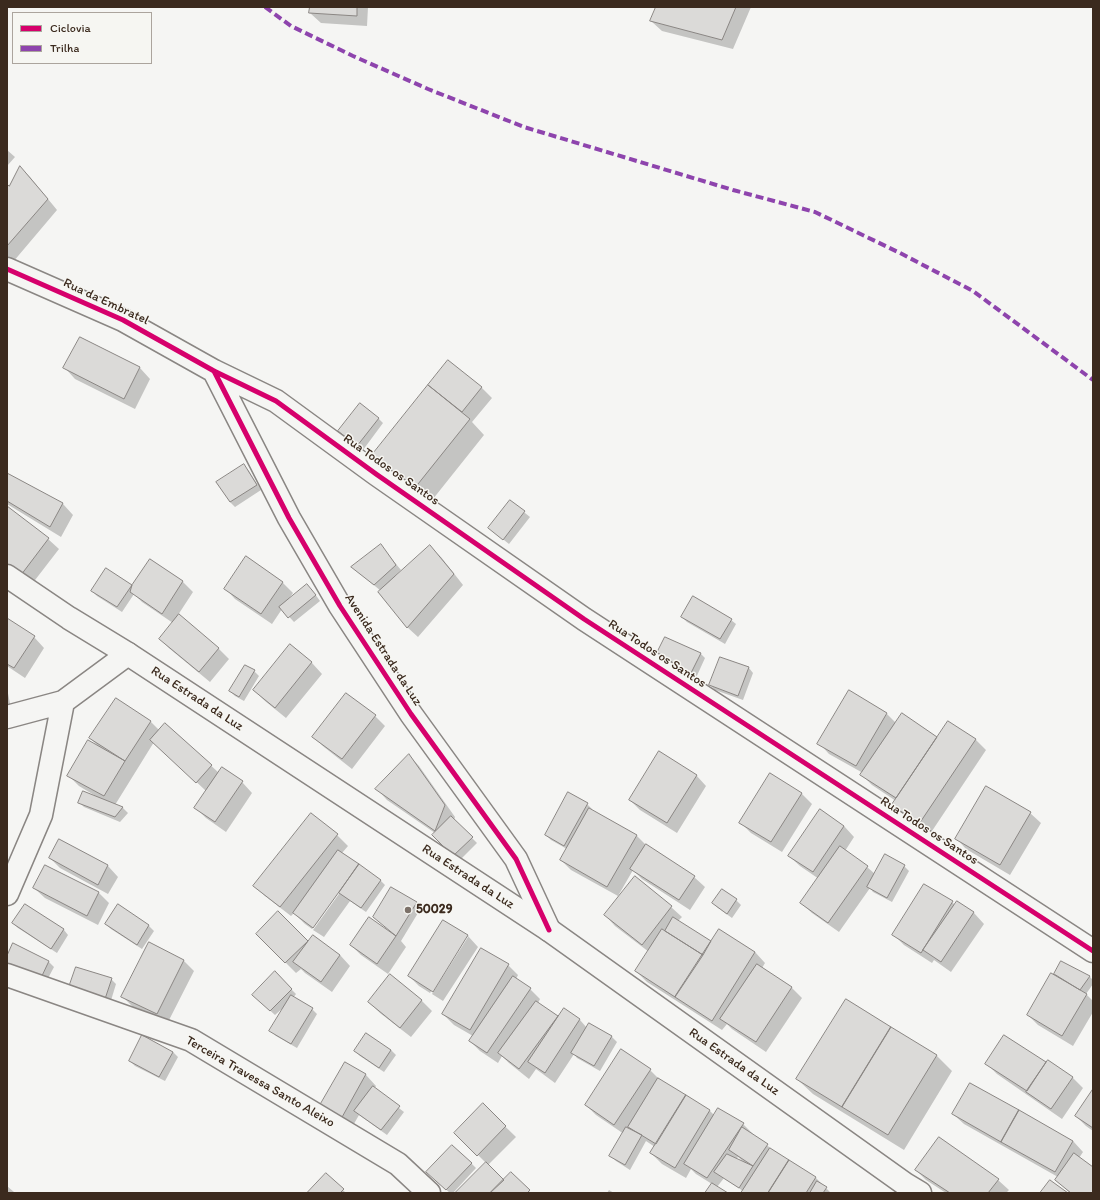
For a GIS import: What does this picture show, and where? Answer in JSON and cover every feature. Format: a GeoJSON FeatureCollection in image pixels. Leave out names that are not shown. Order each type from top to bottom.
{"type":"FeatureCollection","features":[{"type":"Feature","properties":{"kind":"street","name":"Rua da Embratel"},"geometry":{"type":"LineString","coordinates":[[7,269],[124,320],[214,371]]}},
{"type":"Feature","properties":{"kind":"street","name":"Avenida Estrada da Luz"},"geometry":{"type":"LineString","coordinates":[[214,371],[289,518],[340,606],[412,714],[516,859],[549,930]]}},
{"type":"Feature","properties":{"kind":"street","name":"Rua Todos os Santos"},"geometry":{"type":"LineString","coordinates":[[214,371],[276,401],[376,474],[584,619],[1093,950]]}},
{"type":"Feature","properties":{"kind":"street","name":"Rua Estrada da Luz"},"geometry":{"type":"LineString","coordinates":[[7,576],[69,618],[128,654],[549,930],[907,1190]]}},
{"type":"Feature","properties":{"kind":"street"},"geometry":{"type":"LineString","coordinates":[[7,717],[63,702],[128,654]]}},
{"type":"Feature","properties":{"kind":"street"},"geometry":{"type":"LineString","coordinates":[[7,894],[41,815],[63,702]]}},
{"type":"Feature","properties":{"kind":"street","name":"Terceira Travessa Santo Aleixo"},"geometry":{"type":"LineString","coordinates":[[7,975],[191,1040],[398,1164],[429,1193]]}},
{"type":"Feature","properties":{"kind":"building"},"geometry":{"type":"Polygon","coordinates":[[[310,7],[357,7],[357,16],[309,13],[310,7]]]}},
{"type":"Feature","properties":{"kind":"building"},"geometry":{"type":"Polygon","coordinates":[[[656,7],[736,7],[722,40],[650,21],[656,7]]]}},
{"type":"Feature","properties":{"kind":"building"},"geometry":{"type":"Polygon","coordinates":[[[20,166],[48,199],[7,246],[7,184],[9,186],[20,166]]]}},
{"type":"Feature","properties":{"kind":"building"},"geometry":{"type":"Polygon","coordinates":[[[80,337],[140,367],[124,399],[63,368],[80,337]]]}},
{"type":"Feature","properties":{"kind":"building"},"geometry":{"type":"Polygon","coordinates":[[[448,360],[482,387],[462,412],[428,385],[448,360]]]}},
{"type":"Feature","properties":{"kind":"building"},"geometry":{"type":"Polygon","coordinates":[[[428,385],[470,419],[410,494],[368,460],[428,385]]]}},
{"type":"Feature","properties":{"kind":"building"},"geometry":{"type":"Polygon","coordinates":[[[360,403],[379,418],[357,446],[338,431],[360,403]]]}},
{"type":"Feature","properties":{"kind":"building"},"geometry":{"type":"Polygon","coordinates":[[[244,464],[257,485],[230,502],[216,482],[244,464]]]}},
{"type":"Feature","properties":{"kind":"building"},"geometry":{"type":"Polygon","coordinates":[[[7,473],[63,503],[50,527],[7,501],[7,473]]]}},
{"type":"Feature","properties":{"kind":"building"},"geometry":{"type":"Polygon","coordinates":[[[510,500],[525,511],[503,540],[488,528],[510,500]]]}},
{"type":"Feature","properties":{"kind":"building"},"geometry":{"type":"Polygon","coordinates":[[[7,506],[49,538],[21,575],[7,564],[7,506]]]}},
{"type":"Feature","properties":{"kind":"building"},"geometry":{"type":"Polygon","coordinates":[[[381,544],[396,565],[374,585],[351,567],[381,544]]]}},
{"type":"Feature","properties":{"kind":"building"},"geometry":{"type":"Polygon","coordinates":[[[430,545],[454,574],[407,628],[378,592],[430,545]]]}},
{"type":"Feature","properties":{"kind":"building"},"geometry":{"type":"Polygon","coordinates":[[[246,556],[283,582],[261,614],[224,589],[246,556]]]}},
{"type":"Feature","properties":{"kind":"building"},"geometry":{"type":"Polygon","coordinates":[[[150,559],[183,581],[162,614],[130,592],[132,585],[150,559]]]}},
{"type":"Feature","properties":{"kind":"building"},"geometry":{"type":"Polygon","coordinates":[[[106,568],[132,585],[117,607],[91,591],[106,568]]]}},
{"type":"Feature","properties":{"kind":"building"},"geometry":{"type":"Polygon","coordinates":[[[307,584],[316,595],[288,618],[279,607],[307,584]]]}},
{"type":"Feature","properties":{"kind":"building"},"geometry":{"type":"Polygon","coordinates":[[[693,596],[732,619],[720,639],[681,617],[693,596]]]}},
{"type":"Feature","properties":{"kind":"building"},"geometry":{"type":"Polygon","coordinates":[[[179,614],[219,648],[199,672],[159,639],[179,614]]]}},
{"type":"Feature","properties":{"kind":"building"},"geometry":{"type":"Polygon","coordinates":[[[7,618],[35,636],[14,668],[7,664],[7,618]]]}},
{"type":"Feature","properties":{"kind":"building"},"geometry":{"type":"Polygon","coordinates":[[[665,637],[701,653],[690,675],[654,659],[665,637]]]}},
{"type":"Feature","properties":{"kind":"building"},"geometry":{"type":"Polygon","coordinates":[[[290,644],[312,662],[275,708],[253,690],[290,644]]]}},
{"type":"Feature","properties":{"kind":"building"},"geometry":{"type":"Polygon","coordinates":[[[720,657],[749,667],[738,696],[709,685],[720,657]]]}},
{"type":"Feature","properties":{"kind":"building"},"geometry":{"type":"Polygon","coordinates":[[[245,665],[255,670],[239,697],[229,691],[245,665]]]}},
{"type":"Feature","properties":{"kind":"building"},"geometry":{"type":"Polygon","coordinates":[[[849,690],[887,713],[856,766],[817,744],[849,690]]]}},
{"type":"Feature","properties":{"kind":"building"},"geometry":{"type":"Polygon","coordinates":[[[346,693],[376,715],[342,759],[312,737],[346,693]]]}},
{"type":"Feature","properties":{"kind":"building"},"geometry":{"type":"Polygon","coordinates":[[[116,698],[151,721],[125,761],[89,738],[116,698]]]}},
{"type":"Feature","properties":{"kind":"building"},"geometry":{"type":"Polygon","coordinates":[[[902,713],[937,737],[896,798],[860,775],[902,713]]]}},
{"type":"Feature","properties":{"kind":"building"},"geometry":{"type":"Polygon","coordinates":[[[948,721],[976,739],[919,824],[891,806],[948,721]]]}},
{"type":"Feature","properties":{"kind":"building"},"geometry":{"type":"Polygon","coordinates":[[[165,723],[212,765],[196,783],[150,740],[165,723]]]}},
{"type":"Feature","properties":{"kind":"building"},"geometry":{"type":"Polygon","coordinates":[[[88,740],[125,761],[104,796],[67,776],[88,740]]]}},
{"type":"Feature","properties":{"kind":"building"},"geometry":{"type":"Polygon","coordinates":[[[659,751],[697,775],[667,823],[629,800],[659,751]]]}},
{"type":"Feature","properties":{"kind":"building"},"geometry":{"type":"Polygon","coordinates":[[[409,754],[445,805],[435,831],[375,789],[409,754]]]}},
{"type":"Feature","properties":{"kind":"building"},"geometry":{"type":"Polygon","coordinates":[[[222,767],[243,781],[215,822],[194,808],[222,767]]]}},
{"type":"Feature","properties":{"kind":"building"},"geometry":{"type":"Polygon","coordinates":[[[770,773],[802,793],[771,842],[739,823],[770,773]]]}},
{"type":"Feature","properties":{"kind":"building"},"geometry":{"type":"Polygon","coordinates":[[[986,786],[1031,812],[1000,865],[955,839],[986,786]]]}},
{"type":"Feature","properties":{"kind":"building"},"geometry":{"type":"Polygon","coordinates":[[[83,791],[123,807],[115,817],[78,803],[83,791]]]}},
{"type":"Feature","properties":{"kind":"building"},"geometry":{"type":"Polygon","coordinates":[[[568,792],[588,803],[564,846],[545,835],[568,792]]]}},
{"type":"Feature","properties":{"kind":"building"},"geometry":{"type":"Polygon","coordinates":[[[589,808],[637,835],[607,887],[560,860],[589,808]]]}},
{"type":"Feature","properties":{"kind":"building"},"geometry":{"type":"Polygon","coordinates":[[[820,809],[844,826],[813,872],[788,856],[820,809]]]}},
{"type":"Feature","properties":{"kind":"building"},"geometry":{"type":"Polygon","coordinates":[[[311,813],[338,834],[280,907],[253,886],[311,813]]]}},
{"type":"Feature","properties":{"kind":"building"},"geometry":{"type":"Polygon","coordinates":[[[451,816],[473,837],[453,856],[432,835],[451,816]]]}},
{"type":"Feature","properties":{"kind":"building"},"geometry":{"type":"Polygon","coordinates":[[[59,839],[108,865],[98,885],[49,858],[59,839]]]}},
{"type":"Feature","properties":{"kind":"building"},"geometry":{"type":"Polygon","coordinates":[[[646,844],[695,876],[679,900],[630,869],[646,844]]]}},
{"type":"Feature","properties":{"kind":"building"},"geometry":{"type":"Polygon","coordinates":[[[840,846],[868,866],[828,923],[800,903],[840,846]]]}},
{"type":"Feature","properties":{"kind":"building"},"geometry":{"type":"Polygon","coordinates":[[[338,850],[359,864],[313,928],[293,913],[338,850]]]}},
{"type":"Feature","properties":{"kind":"building"},"geometry":{"type":"Polygon","coordinates":[[[885,854],[905,865],[887,898],[867,887],[885,854]]]}},
{"type":"Feature","properties":{"kind":"building"},"geometry":{"type":"Polygon","coordinates":[[[359,864],[381,880],[361,908],[339,893],[359,864]]]}},
{"type":"Feature","properties":{"kind":"building"},"geometry":{"type":"Polygon","coordinates":[[[45,865],[99,892],[87,916],[33,888],[45,865]]]}},
{"type":"Feature","properties":{"kind":"building"},"geometry":{"type":"Polygon","coordinates":[[[635,876],[672,906],[642,945],[604,915],[635,876]]]}},
{"type":"Feature","properties":{"kind":"building"},"geometry":{"type":"Polygon","coordinates":[[[924,884],[953,901],[921,953],[892,935],[924,884]]]}},
{"type":"Feature","properties":{"kind":"building"},"geometry":{"type":"Polygon","coordinates":[[[391,887],[417,902],[396,936],[373,917],[391,887]]]}},
{"type":"Feature","properties":{"kind":"building"},"geometry":{"type":"Polygon","coordinates":[[[722,889],[737,899],[727,914],[712,903],[722,889]]]}},
{"type":"Feature","properties":{"kind":"building"},"geometry":{"type":"Polygon","coordinates":[[[957,901],[974,912],[941,962],[923,950],[957,901]]]}},
{"type":"Feature","properties":{"kind":"building"},"geometry":{"type":"Polygon","coordinates":[[[25,904],[64,929],[51,949],[12,923],[25,904]]]}},
{"type":"Feature","properties":{"kind":"building"},"geometry":{"type":"Polygon","coordinates":[[[118,904],[149,925],[137,945],[105,924],[118,904]]]}},
{"type":"Feature","properties":{"kind":"building"},"geometry":{"type":"Polygon","coordinates":[[[278,911],[308,941],[285,963],[256,934],[278,911]]]}},
{"type":"Feature","properties":{"kind":"building"},"geometry":{"type":"Polygon","coordinates":[[[369,917],[396,936],[377,964],[350,945],[369,917]]]}},
{"type":"Feature","properties":{"kind":"building"},"geometry":{"type":"Polygon","coordinates":[[[673,917],[711,941],[703,955],[665,931],[673,917]]]}},
{"type":"Feature","properties":{"kind":"building"},"geometry":{"type":"Polygon","coordinates":[[[443,920],[468,935],[433,992],[408,976],[443,920]]]}},
{"type":"Feature","properties":{"kind":"building"},"geometry":{"type":"Polygon","coordinates":[[[662,929],[703,955],[675,997],[635,971],[662,929]]]}},
{"type":"Feature","properties":{"kind":"building"},"geometry":{"type":"Polygon","coordinates":[[[719,929],[755,952],[712,1021],[675,997],[719,929]]]}},
{"type":"Feature","properties":{"kind":"building"},"geometry":{"type":"Polygon","coordinates":[[[313,935],[340,955],[321,982],[293,962],[313,935]]]}},
{"type":"Feature","properties":{"kind":"building"},"geometry":{"type":"Polygon","coordinates":[[[149,942],[184,960],[157,1014],[121,997],[149,942]]]}},
{"type":"Feature","properties":{"kind":"building"},"geometry":{"type":"Polygon","coordinates":[[[13,943],[49,961],[40,980],[7,964],[7,956],[13,943]]]}},
{"type":"Feature","properties":{"kind":"building"},"geometry":{"type":"Polygon","coordinates":[[[481,948],[509,964],[470,1030],[442,1014],[481,948]]]}},
{"type":"Feature","properties":{"kind":"building"},"geometry":{"type":"Polygon","coordinates":[[[1061,961],[1090,976],[1080,990],[1054,974],[1061,961]]]}},
{"type":"Feature","properties":{"kind":"building"},"geometry":{"type":"Polygon","coordinates":[[[757,964],[792,987],[756,1042],[720,1019],[757,964]]]}},
{"type":"Feature","properties":{"kind":"building"},"geometry":{"type":"Polygon","coordinates":[[[76,967],[112,978],[104,1002],[68,990],[76,967]]]}},
{"type":"Feature","properties":{"kind":"building"},"geometry":{"type":"Polygon","coordinates":[[[275,971],[292,989],[270,1011],[252,995],[275,971]]]}},
{"type":"Feature","properties":{"kind":"building"},"geometry":{"type":"Polygon","coordinates":[[[1051,973],[1087,994],[1062,1036],[1027,1015],[1051,973]]]}},
{"type":"Feature","properties":{"kind":"building"},"geometry":{"type":"Polygon","coordinates":[[[390,974],[422,1000],[400,1028],[368,1002],[390,974]]]}},
{"type":"Feature","properties":{"kind":"building"},"geometry":{"type":"Polygon","coordinates":[[[513,976],[531,988],[487,1053],[469,1041],[513,976]]]}},
{"type":"Feature","properties":{"kind":"building"},"geometry":{"type":"Polygon","coordinates":[[[291,995],[313,1008],[291,1044],[269,1031],[291,995]]]}},
{"type":"Feature","properties":{"kind":"building"},"geometry":{"type":"Polygon","coordinates":[[[846,999],[891,1027],[842,1107],[796,1079],[846,999]]]}},
{"type":"Feature","properties":{"kind":"building"},"geometry":{"type":"Polygon","coordinates":[[[536,1001],[558,1016],[519,1069],[498,1053],[536,1001]]]}},
{"type":"Feature","properties":{"kind":"building"},"geometry":{"type":"Polygon","coordinates":[[[564,1008],[580,1019],[545,1073],[528,1062],[564,1008]]]}},
{"type":"Feature","properties":{"kind":"building"},"geometry":{"type":"Polygon","coordinates":[[[589,1023],[612,1036],[594,1066],[571,1053],[589,1023]]]}},
{"type":"Feature","properties":{"kind":"building"},"geometry":{"type":"Polygon","coordinates":[[[891,1027],[937,1055],[888,1135],[842,1107],[891,1027]]]}},
{"type":"Feature","properties":{"kind":"building"},"geometry":{"type":"Polygon","coordinates":[[[366,1033],[391,1050],[379,1068],[354,1051],[366,1033]]]}},
{"type":"Feature","properties":{"kind":"building"},"geometry":{"type":"Polygon","coordinates":[[[142,1035],[173,1052],[159,1077],[129,1061],[142,1035]]]}},
{"type":"Feature","properties":{"kind":"building"},"geometry":{"type":"Polygon","coordinates":[[[1004,1035],[1046,1062],[1027,1091],[985,1064],[1004,1035]]]}},
{"type":"Feature","properties":{"kind":"building"},"geometry":{"type":"Polygon","coordinates":[[[621,1049],[651,1069],[614,1125],[585,1105],[621,1049]]]}},
{"type":"Feature","properties":{"kind":"building"},"geometry":{"type":"Polygon","coordinates":[[[1048,1060],[1073,1077],[1051,1109],[1026,1092],[1048,1060]]]}},
{"type":"Feature","properties":{"kind":"building"},"geometry":{"type":"Polygon","coordinates":[[[345,1062],[366,1074],[341,1119],[319,1107],[345,1062]]]}},
{"type":"Feature","properties":{"kind":"building"},"geometry":{"type":"Polygon","coordinates":[[[658,1078],[686,1095],[656,1144],[628,1127],[658,1078]]]}},
{"type":"Feature","properties":{"kind":"building"},"geometry":{"type":"Polygon","coordinates":[[[970,1083],[1019,1110],[1001,1142],[952,1114],[970,1083]]]}},
{"type":"Feature","properties":{"kind":"building"},"geometry":{"type":"Polygon","coordinates":[[[373,1086],[400,1106],[381,1130],[354,1111],[373,1086]]]}},
{"type":"Feature","properties":{"kind":"building"},"geometry":{"type":"Polygon","coordinates":[[[1093,1089],[1093,1128],[1075,1116],[1093,1089]]]}},
{"type":"Feature","properties":{"kind":"building"},"geometry":{"type":"Polygon","coordinates":[[[686,1095],[710,1110],[675,1168],[650,1153],[686,1095]]]}},
{"type":"Feature","properties":{"kind":"building"},"geometry":{"type":"Polygon","coordinates":[[[483,1103],[506,1126],[477,1156],[454,1133],[483,1103]]]}},
{"type":"Feature","properties":{"kind":"building"},"geometry":{"type":"Polygon","coordinates":[[[718,1108],[744,1123],[707,1178],[684,1164],[718,1108]]]}},
{"type":"Feature","properties":{"kind":"building"},"geometry":{"type":"Polygon","coordinates":[[[1019,1110],[1073,1141],[1055,1172],[1001,1142],[1019,1110]]]}},
{"type":"Feature","properties":{"kind":"building"},"geometry":{"type":"Polygon","coordinates":[[[626,1127],[642,1135],[625,1165],[609,1156],[626,1127]]]}},
{"type":"Feature","properties":{"kind":"building"},"geometry":{"type":"Polygon","coordinates":[[[742,1127],[768,1144],[753,1166],[729,1150],[742,1127]]]}},
{"type":"Feature","properties":{"kind":"building"},"geometry":{"type":"Polygon","coordinates":[[[939,1137],[999,1179],[988,1193],[950,1193],[915,1170],[939,1137]]]}},
{"type":"Feature","properties":{"kind":"building"},"geometry":{"type":"Polygon","coordinates":[[[452,1145],[472,1163],[446,1190],[426,1172],[452,1145]]]}},
{"type":"Feature","properties":{"kind":"building"},"geometry":{"type":"Polygon","coordinates":[[[770,1148],[789,1160],[768,1193],[741,1193],[770,1148]]]}},
{"type":"Feature","properties":{"kind":"building"},"geometry":{"type":"Polygon","coordinates":[[[1074,1153],[1093,1167],[1093,1193],[1071,1193],[1055,1180],[1074,1153]]]}},
{"type":"Feature","properties":{"kind":"building"},"geometry":{"type":"Polygon","coordinates":[[[727,1154],[753,1166],[739,1188],[714,1172],[727,1154]]]}},
{"type":"Feature","properties":{"kind":"building"},"geometry":{"type":"Polygon","coordinates":[[[789,1160],[816,1177],[806,1193],[768,1193],[789,1160]]]}},
{"type":"Feature","properties":{"kind":"building"},"geometry":{"type":"Polygon","coordinates":[[[486,1162],[504,1180],[490,1193],[455,1193],[486,1162]]]}},
{"type":"Feature","properties":{"kind":"building"},"geometry":{"type":"Polygon","coordinates":[[[511,1172],[530,1190],[527,1193],[490,1193],[511,1172]]]}},
{"type":"Feature","properties":{"kind":"building"},"geometry":{"type":"Polygon","coordinates":[[[326,1173],[344,1189],[340,1193],[307,1193],[326,1173]]]}},
{"type":"Feature","properties":{"kind":"building"},"geometry":{"type":"Polygon","coordinates":[[[1050,1180],[1068,1193],[1040,1193],[1050,1180]]]}},
{"type":"Feature","properties":{"kind":"building"},"geometry":{"type":"Polygon","coordinates":[[[817,1181],[827,1187],[823,1193],[810,1193],[817,1181]]]}},
{"type":"Feature","properties":{"kind":"building"},"geometry":{"type":"Polygon","coordinates":[[[712,1183],[728,1193],[705,1193],[712,1183]]]}},
{"type":"Feature","properties":{"kind":"marked path"},"geometry":{"type":"LineString","coordinates":[[265,7],[291,26],[353,56],[428,89],[524,127],[733,190],[815,212],[900,253],[973,291],[1093,380]]}},
{"type":"Feature","properties":{"kind":"cycle path"},"geometry":{"type":"LineString","coordinates":[[7,269],[123,320],[214,371],[276,401],[376,474],[584,619],[1093,951]]}},
{"type":"Feature","properties":{"kind":"cycle path"},"geometry":{"type":"LineString","coordinates":[[214,371],[289,518],[340,606],[411,714],[516,859],[549,930]]}},
{"type":"Feature","properties":{"kind":"place","name":"50029"},"geometry":{"type":"Point","coordinates":[408,910]}}]}
